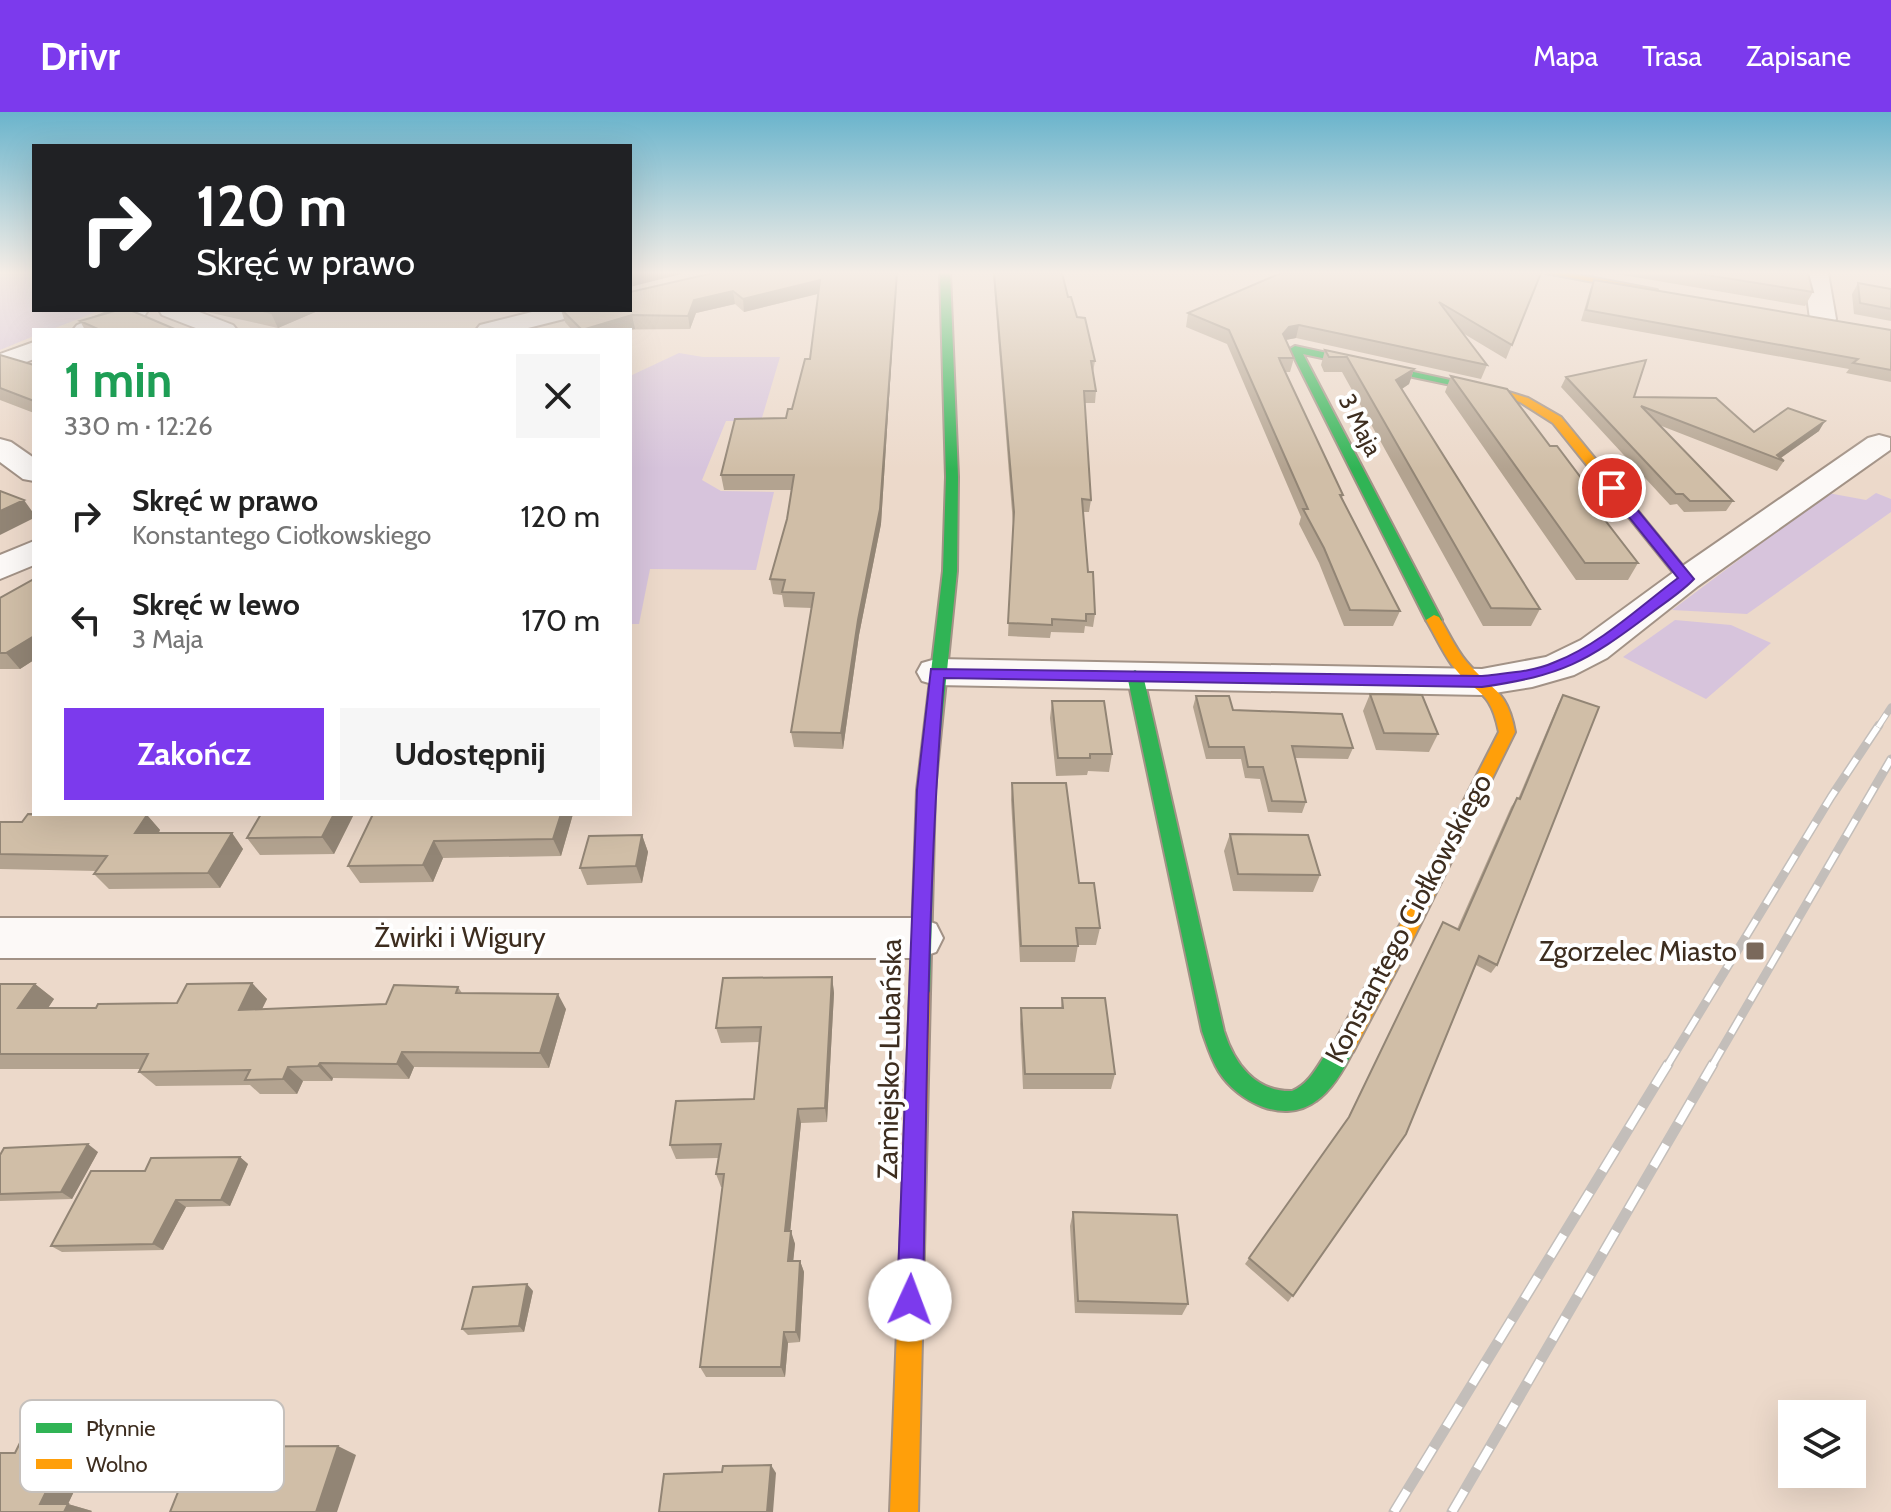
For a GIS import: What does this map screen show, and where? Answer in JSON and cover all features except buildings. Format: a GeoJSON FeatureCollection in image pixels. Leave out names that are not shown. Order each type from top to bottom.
{"type":"FeatureCollection","features":[{"type":"Feature","properties":{"kind":"street","name":"Zamiejsko-Lubańska"},"geometry":{"type":"LineString","coordinates":[[904,1512],[919,938],[926,790],[936,672],[950,571],[952,477],[947,338]]}},
{"type":"Feature","properties":{"kind":"street","name":"3 Maja"},"geometry":{"type":"LineString","coordinates":[[1482,682],[1461,666],[1447,645],[1295,349],[1498,392],[1542,409],[1557,420],[1686,579]]}},
{"type":"Feature","properties":{"kind":"street"},"geometry":{"type":"LineString","coordinates":[[0,364],[32,351]]}},
{"type":"Feature","properties":{"kind":"street"},"geometry":{"type":"LineString","coordinates":[[936,672],[1482,682],[1532,674],[1560,666],[1594,649],[1686,579],[1879,444]]}},
{"type":"Feature","properties":{"kind":"street"},"geometry":{"type":"LineString","coordinates":[[0,448],[32,471]]}},
{"type":"Feature","properties":{"kind":"street"},"geometry":{"type":"LineString","coordinates":[[0,569],[32,552]]}},
{"type":"Feature","properties":{"kind":"street","name":"Konstantego Ciołkowskiego"},"geometry":{"type":"LineString","coordinates":[[1135,675],[1216,1041],[1224,1061],[1244,1085],[1266,1098],[1291,1102],[1307,1097],[1316,1088],[1354,1031],[1507,732],[1503,705],[1482,682]]}},
{"type":"Feature","properties":{"kind":"street","name":"Żwirki i Wigury"},"geometry":{"type":"LineString","coordinates":[[0,938],[919,938]]}},
{"type":"Feature","properties":{"kind":"shaded area"},"geometry":{"type":"Polygon","coordinates":[[[0,338],[28,338],[0,350],[0,338]]]}},
{"type":"Feature","properties":{"kind":"shaded area"},"geometry":{"type":"Polygon","coordinates":[[[679,353],[703,357],[780,357],[761,421],[726,421],[702,480],[721,491],[774,492],[756,570],[650,569],[639,624],[632,624],[632,375],[679,353]]]}},
{"type":"Feature","properties":{"kind":"shaded area"},"geometry":{"type":"Polygon","coordinates":[[[1828,493],[1866,500],[1876,493],[1891,499],[1891,512],[1747,614],[1672,610],[1828,493]]]}},
{"type":"Feature","properties":{"kind":"shaded area"},"geometry":{"type":"Polygon","coordinates":[[[1675,620],[1731,625],[1771,643],[1706,699],[1623,657],[1675,620]]]}},
{"type":"Feature","properties":{"kind":"railway"},"geometry":{"type":"LineString","coordinates":[[1878,727],[1891,707]]}},
{"type":"Feature","properties":{"kind":"railway"},"geometry":{"type":"LineString","coordinates":[[1667,1066],[1831,797],[1879,725]]}},
{"type":"Feature","properties":{"kind":"railway"},"geometry":{"type":"LineString","coordinates":[[1712,1066],[1891,759]]}},
{"type":"Feature","properties":{"kind":"railway"},"geometry":{"type":"LineString","coordinates":[[1394,1512],[1668,1064]]}},
{"type":"Feature","properties":{"kind":"railway"},"geometry":{"type":"LineString","coordinates":[[1452,1512],[1713,1064]]}},
{"type":"Feature","properties":{"kind":"traffic: fast"},"geometry":{"type":"LineString","coordinates":[[920,993],[926,790],[950,571],[952,477],[947,338]]}},
{"type":"Feature","properties":{"kind":"traffic: fast"},"geometry":{"type":"LineString","coordinates":[[1434,620],[1295,349],[1499,392]]}},
{"type":"Feature","properties":{"kind":"traffic: fast"},"geometry":{"type":"LineString","coordinates":[[1135,675],[1213,1031],[1225,1062],[1241,1082],[1260,1095],[1292,1101],[1315,1088],[1345,1045]]}},
{"type":"Feature","properties":{"kind":"traffic: slow"},"geometry":{"type":"LineString","coordinates":[[1499,392],[1524,400],[1557,420],[1686,579]]}},
{"type":"Feature","properties":{"kind":"traffic: slow"},"geometry":{"type":"LineString","coordinates":[[1345,1045],[1408,929],[1507,732],[1495,697],[1459,663],[1434,620]]}},
{"type":"Feature","properties":{"kind":"traffic: slow"},"geometry":{"type":"LineString","coordinates":[[904,1512],[920,993]]}},
{"type":"Feature","properties":{"kind":"place","name":"Zgorzelec Miasto"},"geometry":{"type":"Point","coordinates":[1755,951]}},
{"type":"Feature","properties":{"kind":"route"},"geometry":{"type":"LineString","coordinates":[[910,1300],[919,938],[926,790],[936,672],[1482,682],[1532,674],[1560,666],[1594,649],[1686,579],[1612,488]]}}]}
